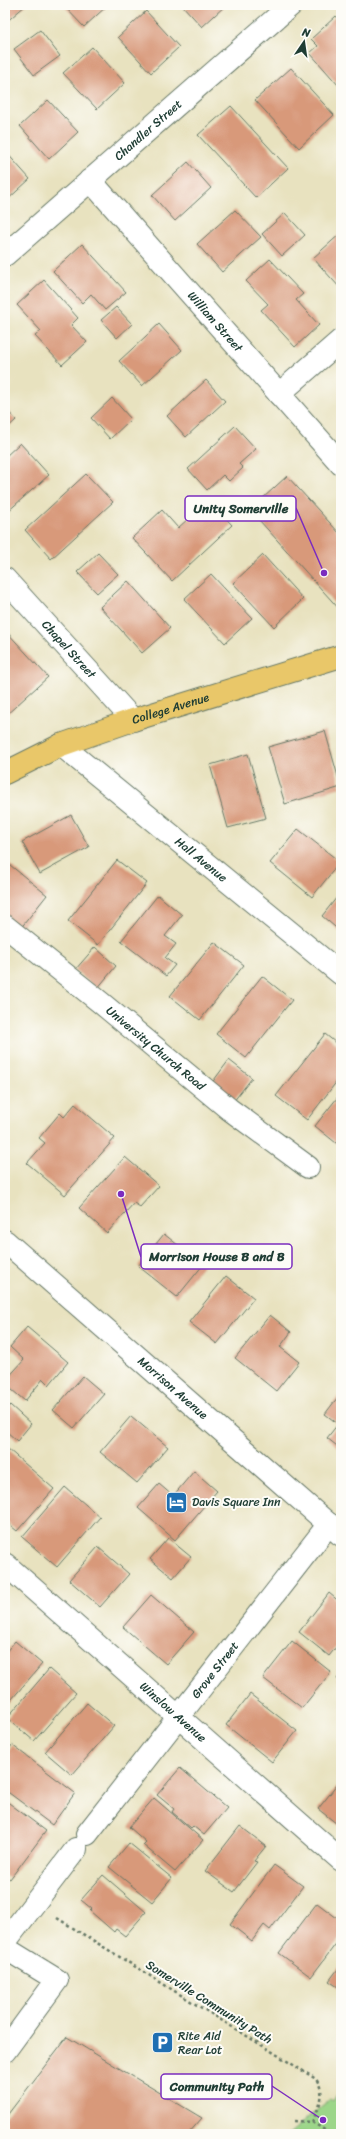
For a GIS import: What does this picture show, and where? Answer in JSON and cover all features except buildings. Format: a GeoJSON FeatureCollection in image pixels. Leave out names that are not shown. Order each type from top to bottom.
{"type":"FeatureCollection","features":[{"type":"Feature","properties":{"kind":"main road","name":"College Avenue"},"geometry":{"type":"LineString","coordinates":[[5,773],[61,745],[132,720],[341,656]]}},
{"type":"Feature","properties":{"kind":"street","name":"Chandler Street"},"geometry":{"type":"LineString","coordinates":[[5,255],[291,5]]}},
{"type":"Feature","properties":{"kind":"street","name":"William Street"},"geometry":{"type":"LineString","coordinates":[[90,180],[341,464]]}},
{"type":"Feature","properties":{"kind":"street"},"geometry":{"type":"LineString","coordinates":[[279,394],[341,340]]}},
{"type":"Feature","properties":{"kind":"street","name":"Chapel Street"},"geometry":{"type":"LineString","coordinates":[[5,579],[132,720]]}},
{"type":"Feature","properties":{"kind":"street","name":"Hall Avenue"},"geometry":{"type":"LineString","coordinates":[[61,745],[341,974]]}},
{"type":"Feature","properties":{"kind":"street","name":"University Church Road"},"geometry":{"type":"LineString","coordinates":[[5,926],[100,1002],[229,1109],[308,1167]]}},
{"type":"Feature","properties":{"kind":"street","name":"Morrison Avenue"},"geometry":{"type":"LineString","coordinates":[[5,1241],[335,1530]]}},
{"type":"Feature","properties":{"kind":"street","name":"Grove Street"},"geometry":{"type":"LineString","coordinates":[[8,1932],[82,1842],[178,1716],[335,1530]]}},
{"type":"Feature","properties":{"kind":"street","name":"Winslow Avenue"},"geometry":{"type":"LineString","coordinates":[[5,1564],[341,1860]]}},
{"type":"Feature","properties":{"kind":"street"},"geometry":{"type":"LineString","coordinates":[[5,1948],[57,1980],[5,2051]]}},
{"type":"Feature","properties":{"kind":"path","name":"Somerville Community Path"},"geometry":{"type":"LineString","coordinates":[[53,1915],[316,2079],[322,2089],[323,2096],[312,2122]]}},
{"type":"Feature","properties":{"kind":"path"},"geometry":{"type":"LineString","coordinates":[[294,2121],[312,2122],[331,2134]]}},
{"type":"Feature","properties":{"kind":"green space"},"geometry":{"type":"Polygon","coordinates":[[[341,2088],[341,2134],[289,2134],[330,2099],[333,2101],[341,2088]]]}},
{"type":"Feature","properties":{"kind":"place","name":"Unity Somerville"},"geometry":{"type":"Point","coordinates":[324,573]}},
{"type":"Feature","properties":{"kind":"place","name":"Morrison House B and B"},"geometry":{"type":"Point","coordinates":[121,1194]}},
{"type":"Feature","properties":{"kind":"place","name":"Davis Square Inn"},"geometry":{"type":"Point","coordinates":[176,1502]}},
{"type":"Feature","properties":{"kind":"place","name":"Rite Aid Rear Lot"},"geometry":{"type":"Point","coordinates":[162,2043]}},
{"type":"Feature","properties":{"kind":"place","name":"Community Path"},"geometry":{"type":"Point","coordinates":[323,2120]}}]}
